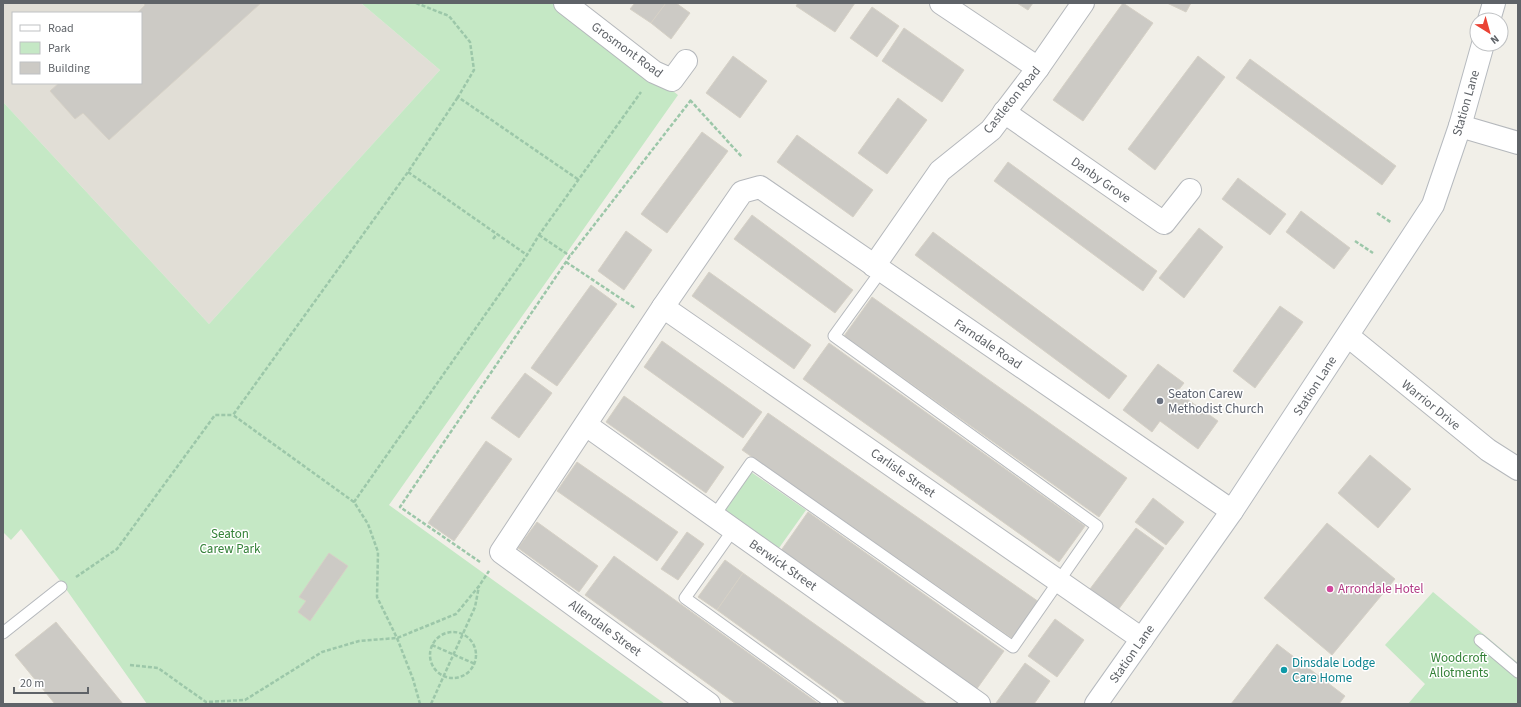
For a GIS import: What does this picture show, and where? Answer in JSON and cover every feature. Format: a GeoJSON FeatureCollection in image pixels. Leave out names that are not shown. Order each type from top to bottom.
{"type":"FeatureCollection","features":[{"type":"Feature","properties":{"kind":"street","name":"Grosmont Road"},"geometry":{"type":"LineString","coordinates":[[565,3],[654,72],[672,80],[686,61]]}},
{"type":"Feature","properties":{"kind":"street"},"geometry":{"type":"LineString","coordinates":[[941,3],[1038,68]]}},
{"type":"Feature","properties":{"kind":"street","name":"Castleton Road"},"geometry":{"type":"LineString","coordinates":[[877,268],[940,171],[991,130],[1038,68],[1083,3]]}},
{"type":"Feature","properties":{"kind":"street","name":"Station Lane"},"geometry":{"type":"LineString","coordinates":[[1096,704],[1232,511],[1433,205],[1460,126],[1481,52]]}},
{"type":"Feature","properties":{"kind":"street","name":"Danby Grove"},"geometry":{"type":"LineString","coordinates":[[1004,112],[1164,223],[1190,190]]}},
{"type":"Feature","properties":{"kind":"street"},"geometry":{"type":"LineString","coordinates":[[1460,126],[1518,143]]}},
{"type":"Feature","properties":{"kind":"street","name":"Farndale Road"},"geometry":{"type":"LineString","coordinates":[[663,307],[742,192],[760,187],[1232,511]]}},
{"type":"Feature","properties":{"kind":"street"},"geometry":{"type":"LineString","coordinates":[[496,561],[663,307]]}},
{"type":"Feature","properties":{"kind":"street","name":"Carlisle Street"},"geometry":{"type":"LineString","coordinates":[[663,307],[1142,639]]}},
{"type":"Feature","properties":{"kind":"street","name":"Warrior Drive"},"geometry":{"type":"LineString","coordinates":[[1348,336],[1488,450],[1518,469]]}},
{"type":"Feature","properties":{"kind":"street","name":"Berwick Street"},"geometry":{"type":"LineString","coordinates":[[586,426],[980,704]]}},
{"type":"Feature","properties":{"kind":"street","name":"Allendale Street"},"geometry":{"type":"LineString","coordinates":[[496,561],[709,704]]}},
{"type":"Feature","properties":{"kind":"lane"},"geometry":{"type":"LineString","coordinates":[[714,516],[751,463],[1013,647],[1097,526],[834,336],[877,268]]}},
{"type":"Feature","properties":{"kind":"lane"},"geometry":{"type":"LineString","coordinates":[[733,530],[685,598],[832,704]]}},
{"type":"Feature","properties":{"kind":"lane"},"geometry":{"type":"LineString","coordinates":[[3,633],[61,587]]}},
{"type":"Feature","properties":{"kind":"lane"},"geometry":{"type":"LineString","coordinates":[[1480,640],[1518,672]]}},
{"type":"Feature","properties":{"kind":"path"},"geometry":{"type":"LineString","coordinates":[[233,415],[408,172],[458,97],[474,70],[470,42],[449,16],[416,3]]}},
{"type":"Feature","properties":{"kind":"path"},"geometry":{"type":"LineString","coordinates":[[354,502],[527,255],[539,235],[645,87]]}},
{"type":"Feature","properties":{"kind":"path"},"geometry":{"type":"LineString","coordinates":[[686,96],[742,157]]}},
{"type":"Feature","properties":{"kind":"path"},"geometry":{"type":"LineString","coordinates":[[458,97],[579,180]]}},
{"type":"Feature","properties":{"kind":"path"},"geometry":{"type":"LineString","coordinates":[[130,664],[158,668],[206,702],[245,700],[322,652],[359,641],[397,638],[456,614],[479,586],[496,561],[400,507],[570,256],[691,100]]}},
{"type":"Feature","properties":{"kind":"path"},"geometry":{"type":"LineString","coordinates":[[408,172],[527,255]]}},
{"type":"Feature","properties":{"kind":"path"},"geometry":{"type":"LineString","coordinates":[[1377,213],[1392,223]]}},
{"type":"Feature","properties":{"kind":"path"},"geometry":{"type":"LineString","coordinates":[[493,239],[497,234]]}},
{"type":"Feature","properties":{"kind":"path"},"geometry":{"type":"LineString","coordinates":[[539,235],[570,256]]}},
{"type":"Feature","properties":{"kind":"path"},"geometry":{"type":"LineString","coordinates":[[1355,241],[1376,256]]}},
{"type":"Feature","properties":{"kind":"path"},"geometry":{"type":"LineString","coordinates":[[566,262],[636,308]]}},
{"type":"Feature","properties":{"kind":"path"},"geometry":{"type":"LineString","coordinates":[[61,587],[117,549],[215,415],[233,415],[354,502],[368,524],[378,552],[377,597],[397,638],[413,679],[420,704]]}},
{"type":"Feature","properties":{"kind":"path"},"geometry":{"type":"LineString","coordinates":[[431,704],[475,607],[479,586]]}},
{"type":"Feature","properties":{"kind":"path"},"geometry":{"type":"LineString","coordinates":[[448,631],[463,633],[475,644],[477,652],[475,664],[467,674],[460,677],[452,678],[444,676],[438,672],[430,660],[432,645],[442,634],[448,631]]}},
{"type":"Feature","properties":{"kind":"path"},"geometry":{"type":"LineString","coordinates":[[432,645],[475,664]]}},
{"type":"Feature","properties":{"kind":"shaded area"},"geometry":{"type":"Polygon","coordinates":[[[3,3],[361,3],[440,70],[209,324],[3,102],[3,3]]]}},
{"type":"Feature","properties":{"kind":"green space","name":"Seaton Carew Park"},"geometry":{"type":"Polygon","coordinates":[[[361,3],[560,3],[678,95],[389,505],[665,704],[147,704],[61,582],[21,529],[11,540],[3,532],[3,102],[209,324],[440,70],[361,3]]]}},
{"type":"Feature","properties":{"kind":"green space"},"geometry":{"type":"Polygon","coordinates":[[[751,472],[806,510],[779,548],[725,510],[751,472]]]}},
{"type":"Feature","properties":{"kind":"green space","name":"Woodcroft Allotments"},"geometry":{"type":"Polygon","coordinates":[[[1433,592],[1518,663],[1518,704],[1408,704],[1425,684],[1385,645],[1433,592]]]}},
{"type":"Feature","properties":{"kind":"building"},"geometry":{"type":"Polygon","coordinates":[[[143,3],[261,3],[109,140],[83,113],[75,119],[50,91],[58,84],[142,84],[142,12],[138,12],[145,5],[143,3]]]}},
{"type":"Feature","properties":{"kind":"building"},"geometry":{"type":"Polygon","coordinates":[[[635,3],[666,3],[651,23],[630,9],[635,3]]]}},
{"type":"Feature","properties":{"kind":"building"},"geometry":{"type":"Polygon","coordinates":[[[666,3],[676,3],[690,13],[671,39],[651,23],[666,3]]]}},
{"type":"Feature","properties":{"kind":"building"},"geometry":{"type":"Polygon","coordinates":[[[798,3],[855,3],[835,32],[796,6],[798,3]]]}},
{"type":"Feature","properties":{"kind":"building"},"geometry":{"type":"Polygon","coordinates":[[[1017,3],[1033,3],[1028,10],[1017,3]]]}},
{"type":"Feature","properties":{"kind":"building"},"geometry":{"type":"Polygon","coordinates":[[[1123,3],[1153,23],[1083,121],[1053,100],[1123,3]]]}},
{"type":"Feature","properties":{"kind":"building"},"geometry":{"type":"Polygon","coordinates":[[[1167,3],[1191,3],[1186,12],[1167,3]]]}},
{"type":"Feature","properties":{"kind":"building"},"geometry":{"type":"Polygon","coordinates":[[[872,7],[899,26],[877,57],[850,38],[872,7]]]}},
{"type":"Feature","properties":{"kind":"building"},"geometry":{"type":"Polygon","coordinates":[[[904,28],[964,70],[942,102],[882,61],[904,28]]]}},
{"type":"Feature","properties":{"kind":"building"},"geometry":{"type":"Polygon","coordinates":[[[733,56],[767,81],[740,118],[706,93],[733,56]]]}},
{"type":"Feature","properties":{"kind":"building"},"geometry":{"type":"Polygon","coordinates":[[[1198,56],[1225,77],[1155,170],[1128,149],[1198,56]]]}},
{"type":"Feature","properties":{"kind":"building"},"geometry":{"type":"Polygon","coordinates":[[[1250,59],[1396,166],[1382,185],[1236,78],[1250,59]]]}},
{"type":"Feature","properties":{"kind":"building"},"geometry":{"type":"Polygon","coordinates":[[[898,98],[927,120],[887,174],[858,153],[898,98]]]}},
{"type":"Feature","properties":{"kind":"building"},"geometry":{"type":"Polygon","coordinates":[[[702,132],[728,151],[667,233],[641,214],[702,132]]]}},
{"type":"Feature","properties":{"kind":"building"},"geometry":{"type":"Polygon","coordinates":[[[797,135],[873,190],[853,217],[777,162],[797,135]]]}},
{"type":"Feature","properties":{"kind":"building"},"geometry":{"type":"Polygon","coordinates":[[[1008,162],[1157,271],[1143,291],[994,181],[1008,162]]]}},
{"type":"Feature","properties":{"kind":"building"},"geometry":{"type":"Polygon","coordinates":[[[1238,178],[1286,214],[1270,235],[1222,199],[1238,178]]]}},
{"type":"Feature","properties":{"kind":"building"},"geometry":{"type":"Polygon","coordinates":[[[1301,211],[1350,248],[1334,269],[1286,232],[1301,211]]]}},
{"type":"Feature","properties":{"kind":"building"},"geometry":{"type":"Polygon","coordinates":[[[752,215],[853,290],[835,313],[734,239],[752,215]]]}},
{"type":"Feature","properties":{"kind":"building"},"geometry":{"type":"Polygon","coordinates":[[[1199,228],[1223,247],[1184,298],[1159,278],[1199,228]]]}},
{"type":"Feature","properties":{"kind":"building"},"geometry":{"type":"Polygon","coordinates":[[[626,231],[652,250],[624,290],[598,271],[626,231]]]}},
{"type":"Feature","properties":{"kind":"building"},"geometry":{"type":"Polygon","coordinates":[[[933,232],[1127,376],[1109,399],[915,255],[933,232]]]}},
{"type":"Feature","properties":{"kind":"building"},"geometry":{"type":"Polygon","coordinates":[[[709,272],[811,345],[794,369],[692,296],[709,272]]]}},
{"type":"Feature","properties":{"kind":"building"},"geometry":{"type":"Polygon","coordinates":[[[591,285],[617,304],[557,386],[531,368],[591,285]]]}},
{"type":"Feature","properties":{"kind":"building"},"geometry":{"type":"Polygon","coordinates":[[[872,297],[1127,478],[1099,517],[844,336],[872,297]]]}},
{"type":"Feature","properties":{"kind":"building"},"geometry":{"type":"Polygon","coordinates":[[[1280,306],[1303,322],[1255,388],[1233,371],[1280,306]]]}},
{"type":"Feature","properties":{"kind":"building"},"geometry":{"type":"Polygon","coordinates":[[[662,341],[762,412],[743,438],[644,367],[662,341]]]}},
{"type":"Feature","properties":{"kind":"building"},"geometry":{"type":"Polygon","coordinates":[[[829,343],[1085,526],[1059,562],[803,379],[829,343]]]}},
{"type":"Feature","properties":{"kind":"building","name":"Seaton Carew Methodist Church"},"geometry":{"type":"Polygon","coordinates":[[[1158,364],[1184,383],[1177,392],[1218,421],[1198,449],[1160,421],[1152,432],[1123,410],[1158,364]]]}},
{"type":"Feature","properties":{"kind":"building"},"geometry":{"type":"Polygon","coordinates":[[[525,373],[552,393],[519,438],[491,418],[525,373]]]}},
{"type":"Feature","properties":{"kind":"building"},"geometry":{"type":"Polygon","coordinates":[[[624,396],[724,467],[706,493],[606,422],[624,396]]]}},
{"type":"Feature","properties":{"kind":"building"},"geometry":{"type":"Polygon","coordinates":[[[768,413],[1039,602],[1013,639],[742,450],[768,413]]]}},
{"type":"Feature","properties":{"kind":"building"},"geometry":{"type":"Polygon","coordinates":[[[486,441],[512,459],[454,541],[428,523],[486,441]]]}},
{"type":"Feature","properties":{"kind":"building"},"geometry":{"type":"Polygon","coordinates":[[[1370,455],[1411,489],[1378,528],[1338,493],[1370,455]]]}},
{"type":"Feature","properties":{"kind":"building"},"geometry":{"type":"Polygon","coordinates":[[[577,462],[678,532],[657,561],[557,491],[577,462]]]}},
{"type":"Feature","properties":{"kind":"building"},"geometry":{"type":"Polygon","coordinates":[[[1153,498],[1184,522],[1166,545],[1135,522],[1153,498]]]}},
{"type":"Feature","properties":{"kind":"building"},"geometry":{"type":"Polygon","coordinates":[[[808,512],[1004,651],[976,690],[780,552],[808,512]]]}},
{"type":"Feature","properties":{"kind":"building"},"geometry":{"type":"Polygon","coordinates":[[[537,522],[598,566],[579,592],[518,548],[537,522]]]}},
{"type":"Feature","properties":{"kind":"building","name":"Arrondale Hotel"},"geometry":{"type":"Polygon","coordinates":[[[1327,523],[1395,579],[1332,655],[1264,598],[1327,523]]]}},
{"type":"Feature","properties":{"kind":"building"},"geometry":{"type":"Polygon","coordinates":[[[1136,528],[1164,548],[1118,610],[1090,589],[1136,528]]]}},
{"type":"Feature","properties":{"kind":"building"},"geometry":{"type":"Polygon","coordinates":[[[687,532],[704,544],[678,580],[661,569],[687,532]]]}},
{"type":"Feature","properties":{"kind":"building"},"geometry":{"type":"Polygon","coordinates":[[[329,553],[348,566],[310,621],[298,612],[306,601],[299,597],[329,553]]]}},
{"type":"Feature","properties":{"kind":"building"},"geometry":{"type":"Polygon","coordinates":[[[614,556],[819,704],[736,704],[585,595],[614,556]]]}},
{"type":"Feature","properties":{"kind":"building"},"geometry":{"type":"Polygon","coordinates":[[[725,560],[743,573],[717,610],[698,597],[725,560]]]}},
{"type":"Feature","properties":{"kind":"building"},"geometry":{"type":"Polygon","coordinates":[[[743,573],[927,704],[847,704],[717,610],[743,573]]]}},
{"type":"Feature","properties":{"kind":"building"},"geometry":{"type":"Polygon","coordinates":[[[1055,619],[1084,640],[1057,677],[1028,656],[1055,619]]]}},
{"type":"Feature","properties":{"kind":"building"},"geometry":{"type":"Polygon","coordinates":[[[56,622],[123,704],[55,704],[15,655],[56,622]]]}},
{"type":"Feature","properties":{"kind":"building","name":"Dinsdale Lodge Care Home"},"geometry":{"type":"Polygon","coordinates":[[[1277,644],[1345,696],[1339,704],[1231,704],[1277,644]]]}},
{"type":"Feature","properties":{"kind":"building"},"geometry":{"type":"Polygon","coordinates":[[[1025,663],[1050,681],[1034,704],[997,704],[996,703],[1025,663]]]}},
{"type":"Feature","properties":{"kind":"place","name":"Seaton Carew Methodist Church"},"geometry":{"type":"Point","coordinates":[1160,401]}},
{"type":"Feature","properties":{"kind":"place","name":"Arrondale Hotel"},"geometry":{"type":"Point","coordinates":[1330,589]}},
{"type":"Feature","properties":{"kind":"place","name":"Dinsdale Lodge Care Home"},"geometry":{"type":"Point","coordinates":[1284,670]}}]}
